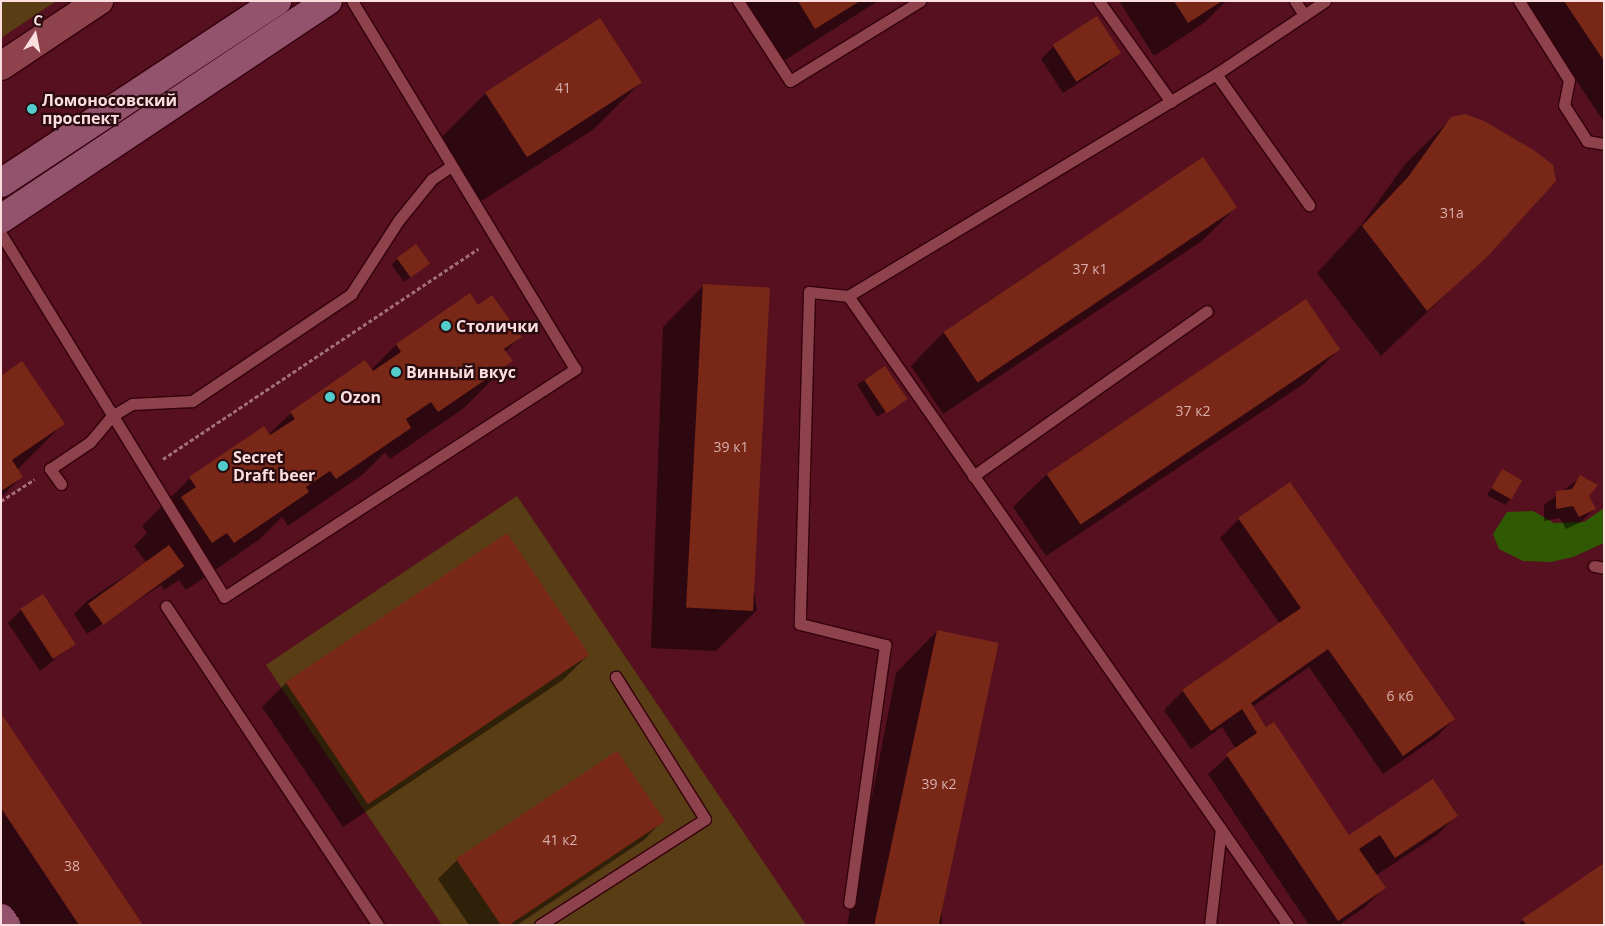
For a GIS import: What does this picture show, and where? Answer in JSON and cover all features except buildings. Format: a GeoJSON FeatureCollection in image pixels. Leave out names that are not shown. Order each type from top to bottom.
{"type":"FeatureCollection","features":[{"type":"Feature","properties":{"kind":"main road"},"geometry":{"type":"LineString","coordinates":[[1,184],[277,1]]}},
{"type":"Feature","properties":{"kind":"main road"},"geometry":{"type":"LineString","coordinates":[[1,219],[328,1]]}},
{"type":"Feature","properties":{"kind":"main road"},"geometry":{"type":"LineString","coordinates":[[1,918],[6,925]]}},
{"type":"Feature","properties":{"kind":"street"},"geometry":{"type":"LineString","coordinates":[[1,66],[99,1]]}},
{"type":"Feature","properties":{"kind":"lane"},"geometry":{"type":"LineString","coordinates":[[1,234],[224,597],[575,369],[352,1]]}},
{"type":"Feature","properties":{"kind":"lane"},"geometry":{"type":"LineString","coordinates":[[738,1],[790,81],[920,1]]}},
{"type":"Feature","properties":{"kind":"lane"},"geometry":{"type":"LineString","coordinates":[[1099,1],[1171,102]]}},
{"type":"Feature","properties":{"kind":"lane"},"geometry":{"type":"LineString","coordinates":[[1295,1],[1304,15]]}},
{"type":"Feature","properties":{"kind":"lane"},"geometry":{"type":"LineString","coordinates":[[849,903],[885,645],[800,624],[809,292],[848,296],[1171,102],[1325,1]]}},
{"type":"Feature","properties":{"kind":"lane"},"geometry":{"type":"LineString","coordinates":[[1519,1],[1569,80],[1564,105],[1587,141],[1604,144]]}},
{"type":"Feature","properties":{"kind":"lane"},"geometry":{"type":"LineString","coordinates":[[1216,74],[1309,205]]}},
{"type":"Feature","properties":{"kind":"lane"},"geometry":{"type":"LineString","coordinates":[[61,484],[50,469],[90,442],[112,416],[132,404],[192,401],[351,294],[398,221],[432,179],[451,166]]}},
{"type":"Feature","properties":{"kind":"lane"},"geometry":{"type":"LineString","coordinates":[[848,296],[1288,925]]}},
{"type":"Feature","properties":{"kind":"lane"},"geometry":{"type":"LineString","coordinates":[[974,476],[1207,311]]}},
{"type":"Feature","properties":{"kind":"lane"},"geometry":{"type":"LineString","coordinates":[[166,606],[378,925]]}},
{"type":"Feature","properties":{"kind":"lane"},"geometry":{"type":"LineString","coordinates":[[540,925],[705,819],[616,677]]}},
{"type":"Feature","properties":{"kind":"lane"},"geometry":{"type":"LineString","coordinates":[[1210,925],[1221,829]]}},
{"type":"Feature","properties":{"kind":"path"},"geometry":{"type":"LineString","coordinates":[[163,459],[479,249]]}},
{"type":"Feature","properties":{"kind":"path"},"geometry":{"type":"LineString","coordinates":[[1,500],[50,469]]}},
{"type":"Feature","properties":{"kind":"shaded area"},"geometry":{"type":"Polygon","coordinates":[[[1,1],[56,1],[1,38],[1,1]]]}},
{"type":"Feature","properties":{"kind":"shaded area"},"geometry":{"type":"Polygon","coordinates":[[[517,496],[806,925],[442,925],[266,665],[517,496]]]}},
{"type":"Feature","properties":{"kind":"shaded area"},"geometry":{"type":"Polygon","coordinates":[[[1604,508],[1604,543],[1573,557],[1551,562],[1523,561],[1499,549],[1493,534],[1507,512],[1533,511],[1554,523],[1584,522],[1604,508]]]}},
{"type":"Feature","properties":{"kind":"place","name":"Ломоносовский проспект"},"geometry":{"type":"Point","coordinates":[32,109]}},
{"type":"Feature","properties":{"kind":"place","name":"Столички"},"geometry":{"type":"Point","coordinates":[446,326]}},
{"type":"Feature","properties":{"kind":"place","name":"Винный вкус"},"geometry":{"type":"Point","coordinates":[396,372]}},
{"type":"Feature","properties":{"kind":"place","name":"Ozon"},"geometry":{"type":"Point","coordinates":[330,397]}},
{"type":"Feature","properties":{"kind":"place","name":"Secret Draft beer"},"geometry":{"type":"Point","coordinates":[223,466]}}]}
